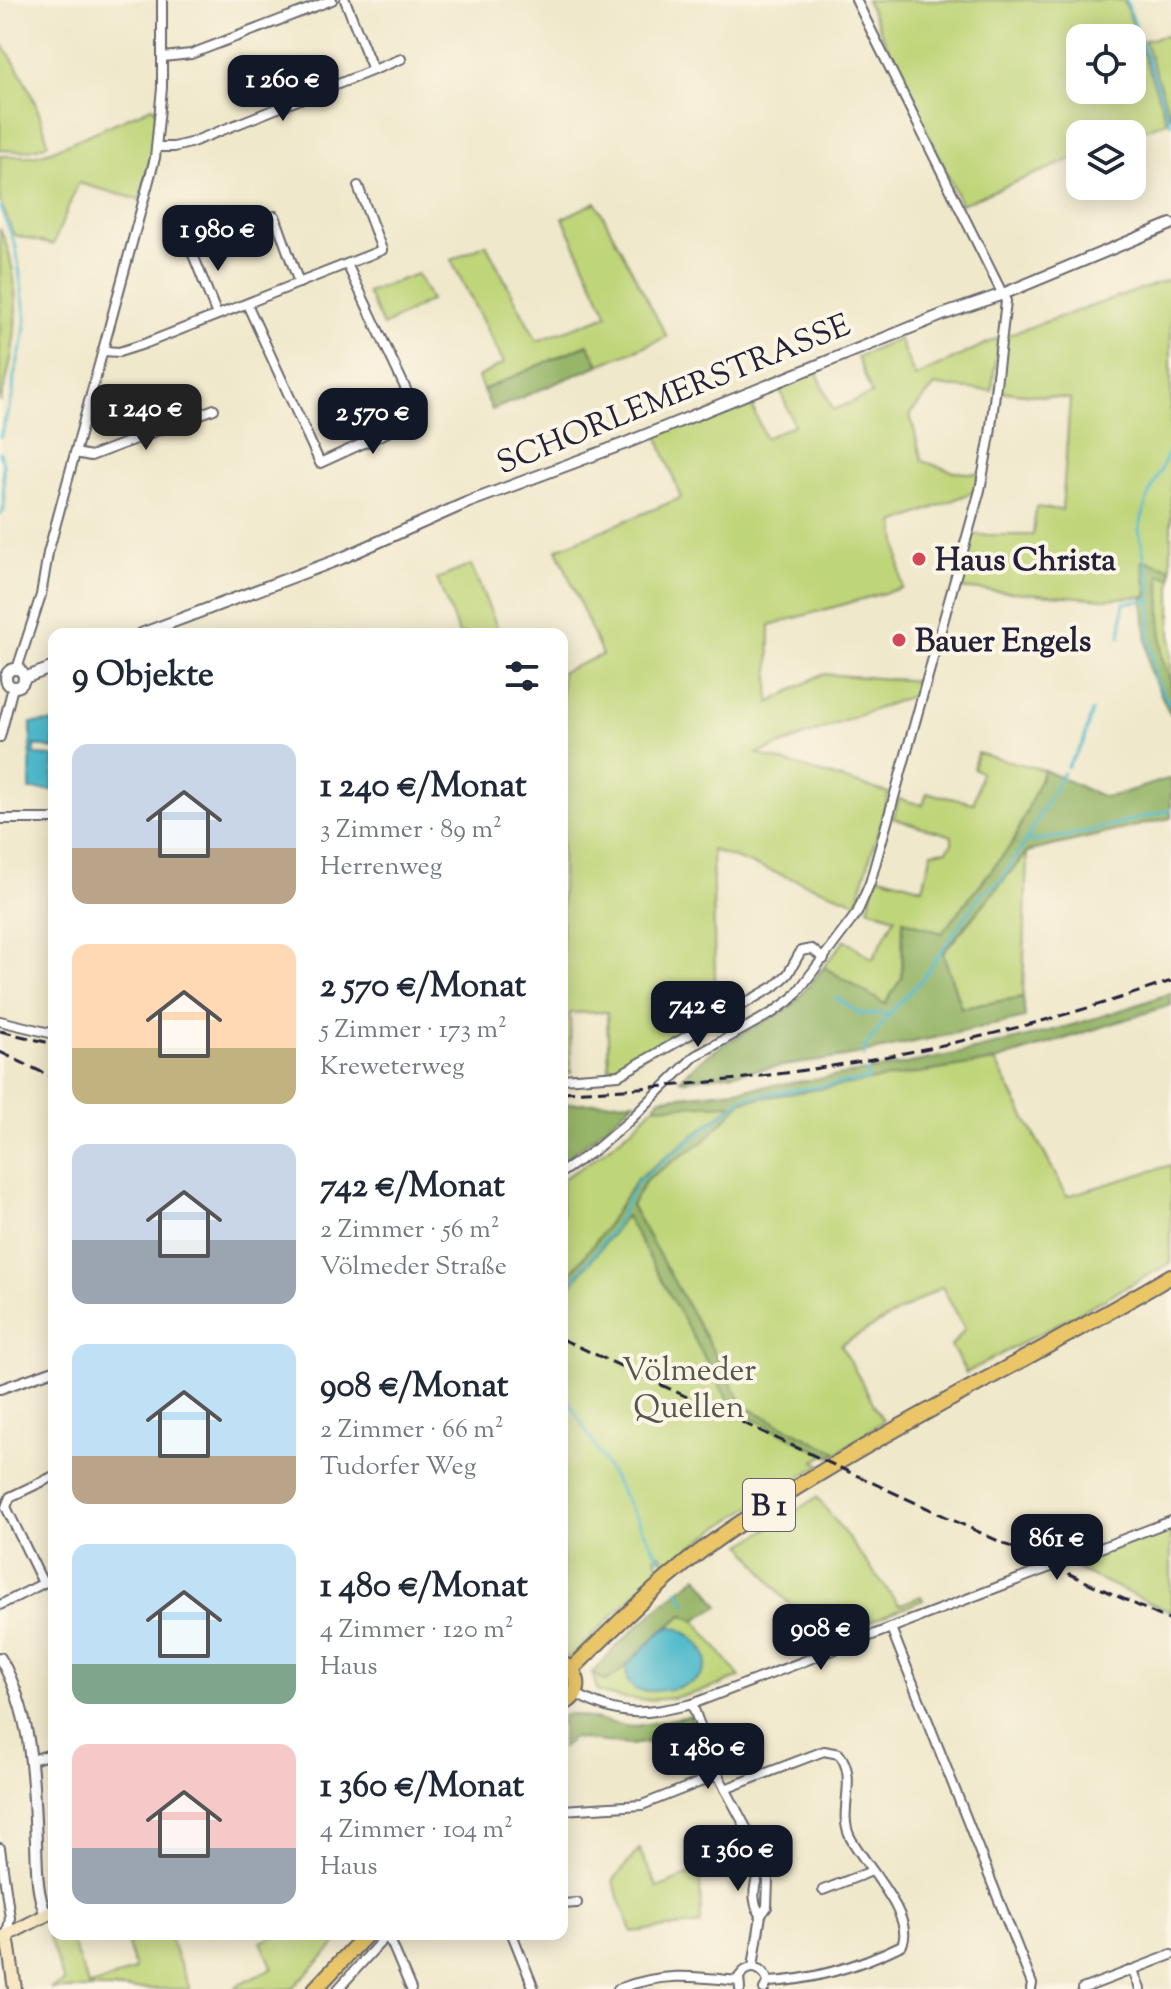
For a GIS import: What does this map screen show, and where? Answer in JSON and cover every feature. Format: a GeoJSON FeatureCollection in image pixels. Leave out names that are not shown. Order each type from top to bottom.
{"type":"FeatureCollection","features":[{"type":"Feature","properties":{"kind":"main road","name":"B 1"},"geometry":{"type":"LineString","coordinates":[[568,1665],[727,1532],[904,1424],[1171,1276]]}},
{"type":"Feature","properties":{"kind":"main road","name":"B 1"},"geometry":{"type":"LineString","coordinates":[[568,1667],[578,1678],[576,1694]]}},
{"type":"Feature","properties":{"kind":"main road"},"geometry":{"type":"LineString","coordinates":[[568,1700],[576,1694]]}},
{"type":"Feature","properties":{"kind":"main road"},"geometry":{"type":"LineString","coordinates":[[15,1989],[4,1937],[48,1914]]}},
{"type":"Feature","properties":{"kind":"main road"},"geometry":{"type":"LineString","coordinates":[[315,1989],[361,1940]]}},
{"type":"Feature","properties":{"kind":"street"},"geometry":{"type":"LineString","coordinates":[[21,674],[48,553],[142,213],[157,147],[163,57],[162,0]]}},
{"type":"Feature","properties":{"kind":"street"},"geometry":{"type":"LineString","coordinates":[[163,57],[191,54],[332,0]]}},
{"type":"Feature","properties":{"kind":"street"},"geometry":{"type":"LineString","coordinates":[[345,0],[373,70]]}},
{"type":"Feature","properties":{"kind":"street"},"geometry":{"type":"LineString","coordinates":[[568,1168],[618,1130],[695,1056],[793,998],[857,913],[870,883],[980,490],[990,435],[1006,301],[856,0]]}},
{"type":"Feature","properties":{"kind":"street"},"geometry":{"type":"LineString","coordinates":[[157,147],[190,143],[401,59]]}},
{"type":"Feature","properties":{"kind":"street"},"geometry":{"type":"LineString","coordinates":[[104,351],[119,352],[382,250],[358,186]]}},
{"type":"Feature","properties":{"kind":"street"},"geometry":{"type":"LineString","coordinates":[[275,216],[299,283]]}},
{"type":"Feature","properties":{"kind":"street","name":"SCHORLEMERSTRASSE"},"geometry":{"type":"LineString","coordinates":[[157,628],[340,559],[466,503],[626,443],[913,326],[1003,294],[1171,224]]}},
{"type":"Feature","properties":{"kind":"street"},"geometry":{"type":"LineString","coordinates":[[188,242],[217,315]]}},
{"type":"Feature","properties":{"kind":"street"},"geometry":{"type":"LineString","coordinates":[[247,304],[320,463],[418,415],[347,264]]}},
{"type":"Feature","properties":{"kind":"street"},"geometry":{"type":"LineString","coordinates":[[75,453],[91,456],[214,409]]}},
{"type":"Feature","properties":{"kind":"street"},"geometry":{"type":"LineString","coordinates":[[0,737],[6,681],[10,671],[21,674],[48,668]]}},
{"type":"Feature","properties":{"kind":"street"},"geometry":{"type":"LineString","coordinates":[[0,819],[48,819]]}},
{"type":"Feature","properties":{"kind":"street"},"geometry":{"type":"LineString","coordinates":[[568,1079],[619,1075],[775,986],[788,974],[801,951],[812,949],[824,959]]}},
{"type":"Feature","properties":{"kind":"street"},"geometry":{"type":"LineString","coordinates":[[0,1021],[48,1033]]}},
{"type":"Feature","properties":{"kind":"street"},"geometry":{"type":"LineString","coordinates":[[0,1389],[48,1372]]}},
{"type":"Feature","properties":{"kind":"street"},"geometry":{"type":"LineString","coordinates":[[43,1583],[6,1507],[10,1497],[48,1479]]}},
{"type":"Feature","properties":{"kind":"street"},"geometry":{"type":"LineString","coordinates":[[576,1694],[602,1708],[628,1713],[692,1704],[1171,1521]]}},
{"type":"Feature","properties":{"kind":"street"},"geometry":{"type":"LineString","coordinates":[[0,1605],[48,1581]]}},
{"type":"Feature","properties":{"kind":"street"},"geometry":{"type":"LineString","coordinates":[[891,1628],[1032,1984],[1031,1989]]}},
{"type":"Feature","properties":{"kind":"street"},"geometry":{"type":"LineString","coordinates":[[0,1658],[20,1702],[32,1760],[38,1887],[48,1909]]}},
{"type":"Feature","properties":{"kind":"street"},"geometry":{"type":"LineString","coordinates":[[692,1704],[718,1775],[759,1852],[768,1880],[767,1907],[761,1915],[753,1967]]}},
{"type":"Feature","properties":{"kind":"street"},"geometry":{"type":"LineString","coordinates":[[618,1989],[681,1975],[739,1985],[744,1970],[753,1967],[759,1969],[766,1986],[813,1978],[902,1945],[905,1938],[903,1924],[885,1888],[846,1828],[848,1776],[839,1754],[824,1751],[725,1789]]}},
{"type":"Feature","properties":{"kind":"street"},"geometry":{"type":"LineString","coordinates":[[32,1760],[48,1755]]}},
{"type":"Feature","properties":{"kind":"street"},"geometry":{"type":"LineString","coordinates":[[568,1810],[642,1805],[718,1775]]}},
{"type":"Feature","properties":{"kind":"street"},"geometry":{"type":"LineString","coordinates":[[0,1848],[10,1918],[4,1937]]}},
{"type":"Feature","properties":{"kind":"street"},"geometry":{"type":"LineString","coordinates":[[823,1890],[872,1871]]}},
{"type":"Feature","properties":{"kind":"street"},"geometry":{"type":"LineString","coordinates":[[568,1904],[577,1903]]}},
{"type":"Feature","properties":{"kind":"street"},"geometry":{"type":"LineString","coordinates":[[338,1989],[382,1940]]}},
{"type":"Feature","properties":{"kind":"street"},"geometry":{"type":"LineString","coordinates":[[389,1940],[411,1989]]}},
{"type":"Feature","properties":{"kind":"street"},"geometry":{"type":"LineString","coordinates":[[514,1940],[534,1989]]}},
{"type":"Feature","properties":{"kind":"street"},"geometry":{"type":"LineString","coordinates":[[1082,1989],[1171,1955]]}},
{"type":"Feature","properties":{"kind":"street"},"geometry":{"type":"LineString","coordinates":[[1133,1970],[1140,1989]]}},
{"type":"Feature","properties":{"kind":"street"},"geometry":{"type":"LineString","coordinates":[[659,1978],[660,1989]]}},
{"type":"Feature","properties":{"kind":"green space"},"geometry":{"type":"Polygon","coordinates":[[[866,0],[1124,0],[1133,24],[1066,24],[1066,104],[1146,104],[1146,62],[1167,121],[1146,129],[1146,120],[1066,120],[1066,162],[961,204],[866,0]]]}},
{"type":"Feature","properties":{"kind":"green space"},"geometry":{"type":"Polygon","coordinates":[[[1171,35],[1171,117],[1146,46],[1146,40],[1171,35]]]}},
{"type":"Feature","properties":{"kind":"green space"},"geometry":{"type":"Polygon","coordinates":[[[0,41],[35,103],[48,143],[43,146],[0,150],[0,41]]]}},
{"type":"Feature","properties":{"kind":"green space"},"geometry":{"type":"Polygon","coordinates":[[[152,107],[157,112],[152,152],[140,200],[78,183],[53,245],[14,235],[0,202],[0,156],[33,156],[51,151],[152,107]]]}},
{"type":"Feature","properties":{"kind":"green space"},"geometry":{"type":"Polygon","coordinates":[[[596,202],[667,337],[599,365],[587,344],[483,390],[478,377],[504,363],[451,260],[486,244],[537,341],[608,315],[563,218],[596,202]]]}},
{"type":"Feature","properties":{"kind":"green space"},"geometry":{"type":"Polygon","coordinates":[[[0,228],[13,271],[16,315],[11,359],[0,402],[0,228]]]}},
{"type":"Feature","properties":{"kind":"green space"},"geometry":{"type":"Polygon","coordinates":[[[417,274],[431,300],[383,326],[367,292],[417,274]]]}},
{"type":"Feature","properties":{"kind":"green space"},"geometry":{"type":"Polygon","coordinates":[[[1171,279],[1171,568],[1143,560],[1148,596],[1105,599],[955,588],[971,535],[1033,535],[1036,507],[1062,510],[1070,399],[997,391],[1004,336],[1171,279]]]}},
{"type":"Feature","properties":{"kind":"green space"},"geometry":{"type":"Polygon","coordinates":[[[998,338],[992,391],[935,386],[910,414],[922,461],[955,472],[980,474],[976,491],[895,523],[902,588],[770,625],[769,703],[822,674],[919,681],[916,694],[757,754],[889,793],[857,902],[712,850],[716,1014],[617,1071],[609,1071],[607,1012],[570,1013],[571,1073],[568,1073],[568,669],[602,655],[557,549],[681,498],[657,434],[748,396],[765,438],[794,425],[779,387],[817,372],[833,410],[872,394],[857,357],[899,339],[915,377],[998,338]]]}},
{"type":"Feature","properties":{"kind":"green space"},"geometry":{"type":"Polygon","coordinates":[[[588,344],[599,365],[492,410],[483,390],[588,344]]]}},
{"type":"Feature","properties":{"kind":"green space"},"geometry":{"type":"Polygon","coordinates":[[[1142,560],[1171,568],[1171,578],[1160,575],[1162,658],[1171,682],[1171,716],[1149,669],[1143,598],[1148,596],[1142,560]]]}},
{"type":"Feature","properties":{"kind":"green space"},"geometry":{"type":"Polygon","coordinates":[[[471,565],[497,628],[457,628],[437,579],[471,565]]]}},
{"type":"Feature","properties":{"kind":"green space"},"geometry":{"type":"Polygon","coordinates":[[[1160,574],[1171,578],[1171,682],[1162,658],[1160,574]]]}},
{"type":"Feature","properties":{"kind":"green space"},"geometry":{"type":"Polygon","coordinates":[[[977,753],[1044,770],[1014,841],[942,933],[903,920],[902,977],[885,1004],[824,967],[845,940],[873,959],[895,917],[868,908],[877,875],[923,888],[932,852],[947,850],[952,843],[952,836],[893,818],[899,799],[923,805],[927,793],[974,803],[981,772],[973,768],[977,753]]]}},
{"type":"Feature","properties":{"kind":"green space"},"geometry":{"type":"Polygon","coordinates":[[[1044,770],[1103,797],[1171,778],[1171,818],[1027,852],[943,953],[961,1008],[1023,997],[1025,1018],[845,1057],[680,1079],[703,1058],[729,1041],[789,1009],[824,967],[885,1004],[902,977],[903,920],[942,933],[1014,841],[1044,770]]]}},
{"type":"Feature","properties":{"kind":"green space"},"geometry":{"type":"Polygon","coordinates":[[[1027,852],[1023,997],[961,1008],[943,953],[1027,852]]]}},
{"type":"Feature","properties":{"kind":"green space"},"geometry":{"type":"Polygon","coordinates":[[[1171,993],[1171,1005],[995,1061],[743,1101],[704,1141],[647,1179],[631,1205],[744,1406],[838,1453],[831,1457],[733,1409],[626,1216],[568,1289],[568,1276],[599,1237],[637,1179],[734,1104],[654,1107],[661,1098],[790,1083],[919,1062],[1110,1014],[1171,993]]]}},
{"type":"Feature","properties":{"kind":"green space","name":"Völmeder Quellen"},"geometry":{"type":"Polygon","coordinates":[[[995,1061],[1067,1196],[1171,1165],[1171,1263],[966,1373],[951,1346],[965,1329],[942,1287],[841,1345],[883,1421],[838,1453],[833,1450],[815,1461],[821,1465],[742,1512],[667,1565],[660,1554],[655,1557],[661,1569],[568,1659],[568,1175],[611,1146],[654,1107],[995,1061]]]}},
{"type":"Feature","properties":{"kind":"green space"},"geometry":{"type":"Polygon","coordinates":[[[635,1101],[568,1157],[568,1104],[635,1101]]]}},
{"type":"Feature","properties":{"kind":"green space"},"geometry":{"type":"Polygon","coordinates":[[[817,1497],[899,1605],[921,1596],[923,1600],[822,1641],[817,1629],[813,1630],[782,1596],[743,1545],[817,1497]]]}},
{"type":"Feature","properties":{"kind":"green space"},"geometry":{"type":"Polygon","coordinates":[[[1171,1527],[1171,1612],[1072,1567],[1085,1560],[1171,1527]]]}},
{"type":"Feature","properties":{"kind":"green space"},"geometry":{"type":"Polygon","coordinates":[[[698,1576],[719,1606],[695,1620],[683,1615],[617,1674],[605,1681],[592,1673],[642,1622],[698,1576]]]}},
{"type":"Feature","properties":{"kind":"green space"},"geometry":{"type":"Polygon","coordinates":[[[683,1615],[695,1620],[740,1677],[688,1695],[652,1700],[598,1692],[592,1673],[605,1681],[627,1665],[626,1672],[651,1691],[683,1686],[671,1626],[666,1628],[683,1615]]]}},
{"type":"Feature","properties":{"kind":"green space"},"geometry":{"type":"Polygon","coordinates":[[[568,1714],[630,1727],[691,1716],[695,1728],[658,1741],[630,1745],[572,1738],[568,1742],[568,1714]]]}},
{"type":"Feature","properties":{"kind":"green space"},"geometry":{"type":"Polygon","coordinates":[[[639,1849],[658,1888],[700,1870],[701,1924],[632,1932],[613,1881],[639,1849]]]}},
{"type":"Feature","properties":{"kind":"green space"},"geometry":{"type":"Polygon","coordinates":[[[50,1940],[71,1940],[89,1987],[135,1970],[127,1940],[170,1940],[190,1989],[50,1989],[64,1982],[50,1940]]]}},
{"type":"Feature","properties":{"kind":"green space"},"geometry":{"type":"Polygon","coordinates":[[[340,1940],[291,1989],[236,1989],[273,1968],[261,1942],[340,1940]]]}},
{"type":"Feature","properties":{"kind":"water"},"geometry":{"type":"Polygon","coordinates":[[[48,722],[48,748],[35,745],[35,755],[48,756],[48,790],[30,790],[31,723],[48,722]]]}},
{"type":"Feature","properties":{"kind":"water"},"geometry":{"type":"Polygon","coordinates":[[[671,1626],[692,1637],[703,1649],[706,1656],[704,1671],[692,1682],[672,1689],[634,1689],[627,1680],[627,1665],[671,1626]]]}},
{"type":"Feature","properties":{"kind":"waterway"},"geometry":{"type":"LineString","coordinates":[[1126,0],[1171,124]]}},
{"type":"Feature","properties":{"kind":"waterway"},"geometry":{"type":"LineString","coordinates":[[0,207],[16,247],[26,319],[13,395],[0,437]]}},
{"type":"Feature","properties":{"kind":"waterway"},"geometry":{"type":"LineString","coordinates":[[1171,448],[1147,499],[1139,530],[1151,588],[1150,641],[1154,677],[1171,707]]}},
{"type":"Feature","properties":{"kind":"waterway"},"geometry":{"type":"LineString","coordinates":[[0,452],[4,510],[0,514]]}},
{"type":"Feature","properties":{"kind":"waterway"},"geometry":{"type":"LineString","coordinates":[[1120,637],[1124,603],[1149,600]]}},
{"type":"Feature","properties":{"kind":"waterway"},"geometry":{"type":"LineString","coordinates":[[1067,767],[1083,743],[1092,711]]}},
{"type":"Feature","properties":{"kind":"waterway"},"geometry":{"type":"LineString","coordinates":[[1025,842],[1063,773]]}},
{"type":"Feature","properties":{"kind":"waterway"},"geometry":{"type":"LineString","coordinates":[[864,1056],[864,1049],[890,1013],[923,978],[982,893],[1000,882],[1025,842],[1073,835],[1171,810]]}},
{"type":"Feature","properties":{"kind":"waterway"},"geometry":{"type":"LineString","coordinates":[[836,998],[860,1014],[888,1014]]}},
{"type":"Feature","properties":{"kind":"waterway"},"geometry":{"type":"LineString","coordinates":[[568,1287],[613,1229],[638,1181],[745,1097],[868,1080],[866,1072]]}},
{"type":"Feature","properties":{"kind":"waterway"},"geometry":{"type":"LineString","coordinates":[[568,1399],[660,1559]]}},
{"type":"Feature","properties":{"kind":"waterway"},"geometry":{"type":"LineString","coordinates":[[678,1590],[686,1603]]}},
{"type":"Feature","properties":{"kind":"railway"},"geometry":{"type":"LineString","coordinates":[[568,1092],[717,1081],[871,1059],[1023,1026],[1171,981]]}},
{"type":"Feature","properties":{"kind":"railway"},"geometry":{"type":"LineString","coordinates":[[0,1031],[48,1043]]}},
{"type":"Feature","properties":{"kind":"railway"},"geometry":{"type":"LineString","coordinates":[[0,1052],[48,1075]]}},
{"type":"Feature","properties":{"kind":"railway"},"geometry":{"type":"LineString","coordinates":[[568,1342],[1171,1621]]}},
{"type":"Feature","properties":{"kind":"place","name":"Haus Christa"},"geometry":{"type":"Point","coordinates":[919,559]}},
{"type":"Feature","properties":{"kind":"place","name":"Bauer Engels"},"geometry":{"type":"Point","coordinates":[899,640]}}]}
